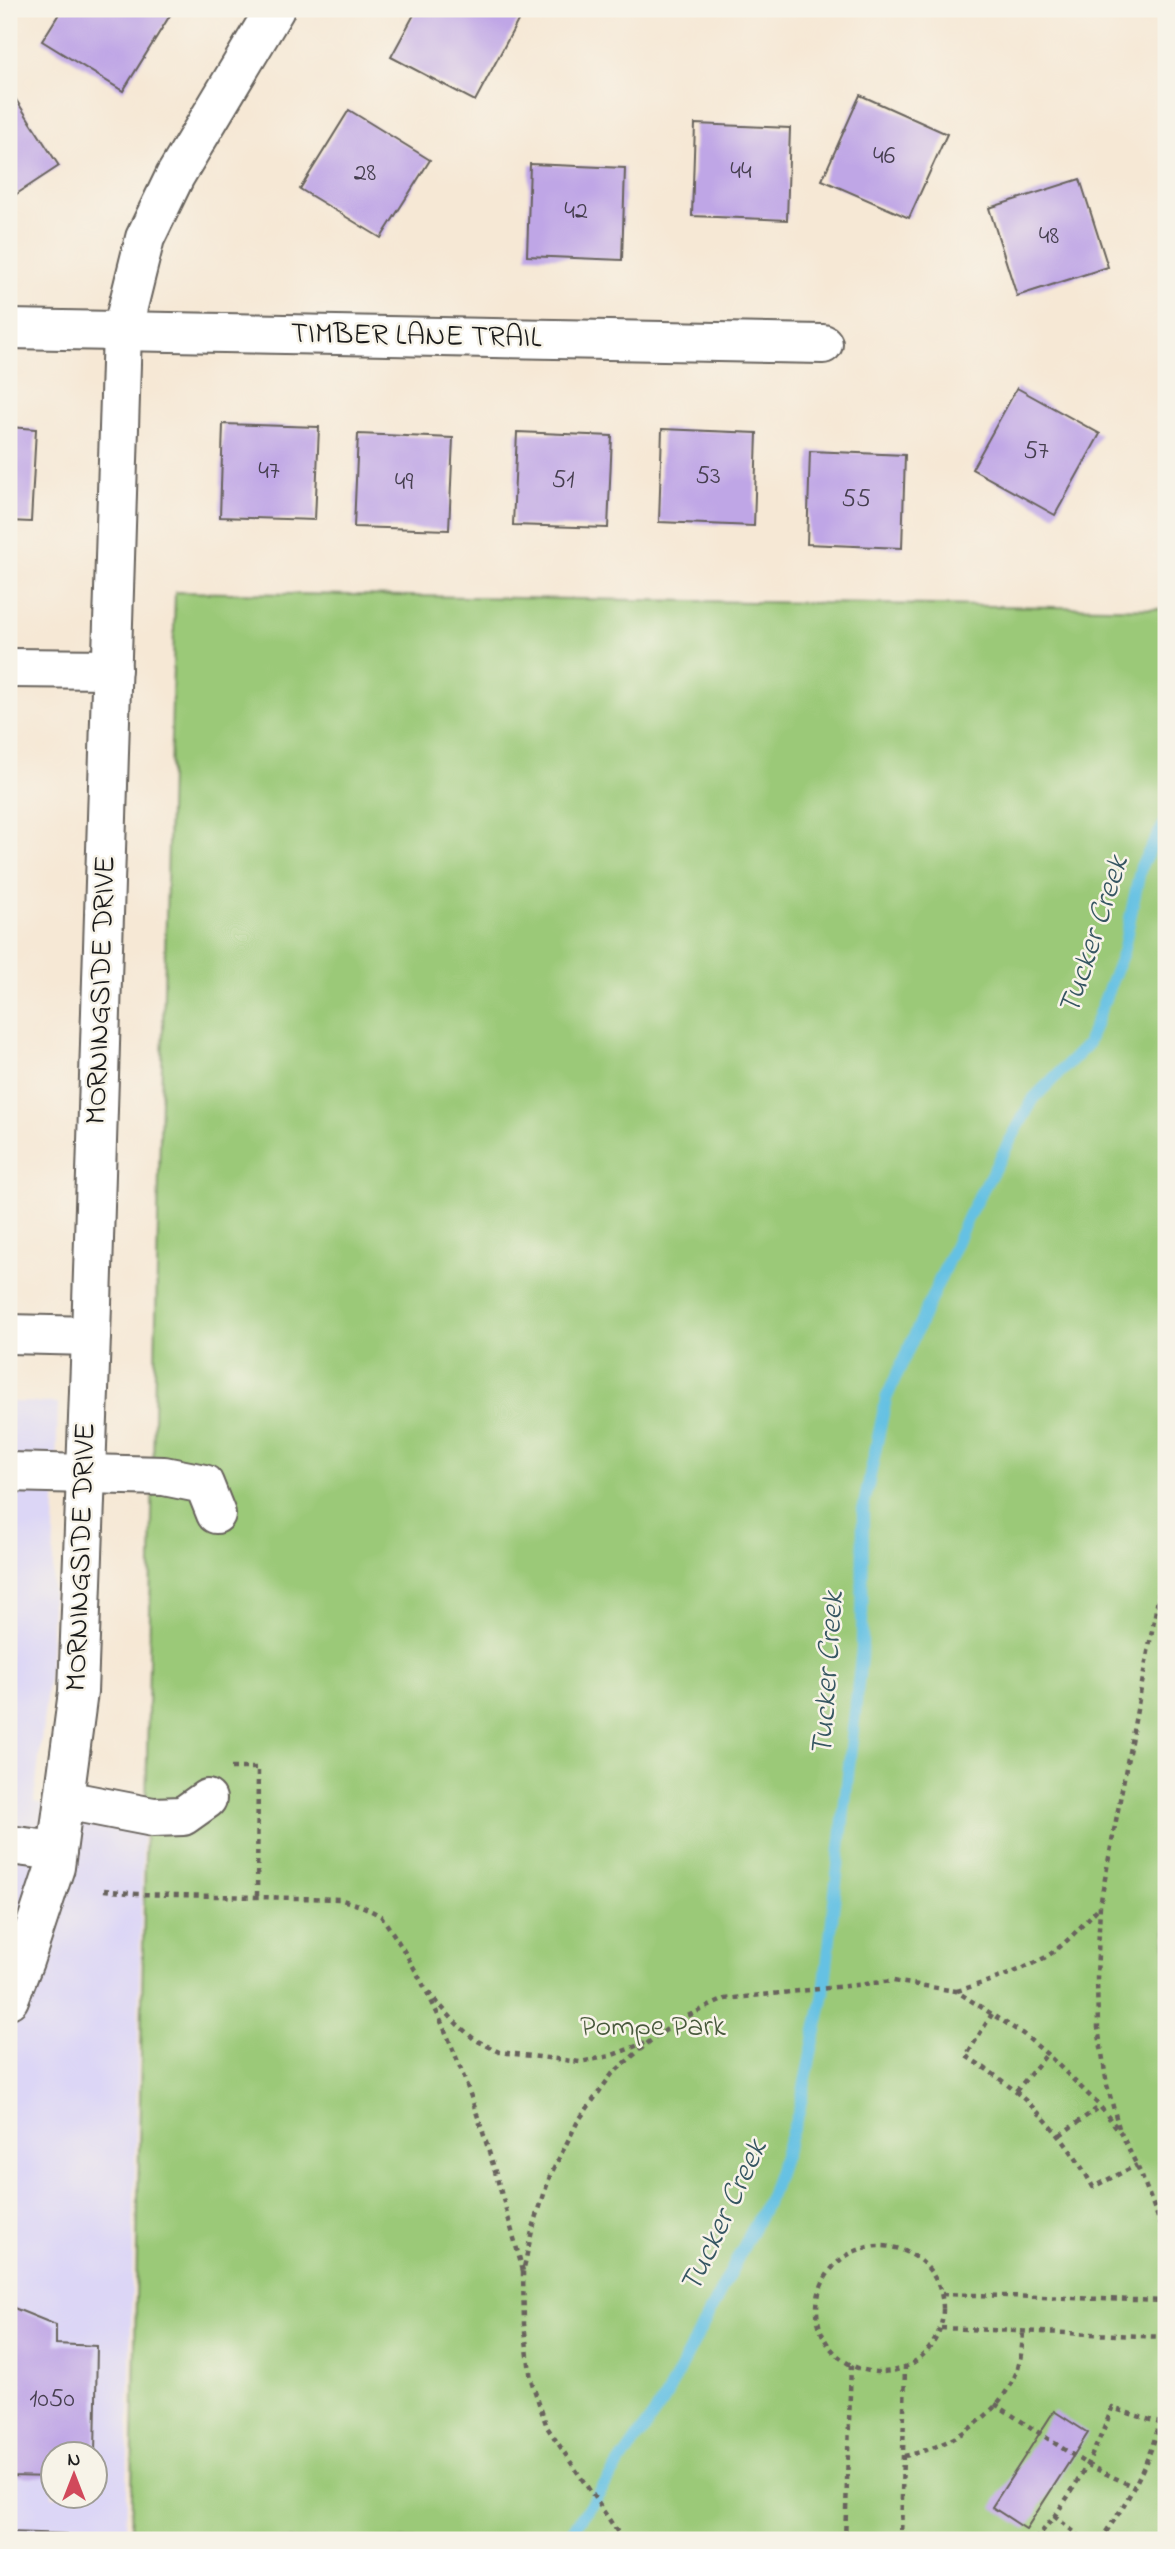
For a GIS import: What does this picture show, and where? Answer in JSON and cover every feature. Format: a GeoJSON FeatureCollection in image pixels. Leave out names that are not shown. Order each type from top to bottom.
{"type":"FeatureCollection","features":[{"type":"Feature","properties":{"kind":"street","name":"MORNINGSIDE DRIVE"},"geometry":{"type":"LineString","coordinates":[[9,1999],[55,1867],[78,1692],[122,331],[145,238],[175,176],[275,9]]}},
{"type":"Feature","properties":{"kind":"street","name":"TIMBER LANE TRAIL"},"geometry":{"type":"LineString","coordinates":[[9,329],[822,344]]}},
{"type":"Feature","properties":{"kind":"street"},"geometry":{"type":"LineString","coordinates":[[9,668],[112,668]]}},
{"type":"Feature","properties":{"kind":"street"},"geometry":{"type":"LineString","coordinates":[[9,1334],[91,1336]]}},
{"type":"Feature","properties":{"kind":"street"},"geometry":{"type":"LineString","coordinates":[[9,1472],[164,1476],[204,1484],[216,1514]]}},
{"type":"Feature","properties":{"kind":"street"},"geometry":{"type":"LineString","coordinates":[[65,1800],[153,1817],[183,1816],[217,1784]]}},
{"type":"Feature","properties":{"kind":"street"},"geometry":{"type":"LineString","coordinates":[[9,1845],[57,1852]]}},
{"type":"Feature","properties":{"kind":"path"},"geometry":{"type":"LineString","coordinates":[[1166,1557],[1100,1905],[1097,1978],[1098,2028],[1107,2085],[1121,2133],[1137,2165],[1166,2238]]}},
{"type":"Feature","properties":{"kind":"path"},"geometry":{"type":"LineString","coordinates":[[217,1784],[258,1768],[257,1898]]}},
{"type":"Feature","properties":{"kind":"path"},"geometry":{"type":"LineString","coordinates":[[104,1889],[137,1894],[340,1899],[381,1916],[442,2020],[465,2078],[523,2272]]}},
{"type":"Feature","properties":{"kind":"path"},"geometry":{"type":"LineString","coordinates":[[956,1991],[1013,1972],[1045,1957],[1072,1936],[1100,1905]]}},
{"type":"Feature","properties":{"kind":"path"},"geometry":{"type":"LineString","coordinates":[[623,2540],[547,2427],[531,2381],[524,2324],[523,2272],[532,2231],[550,2176],[578,2121],[612,2074],[649,2042],[682,2018],[725,1999],[893,1981],[956,1991],[1023,2034],[1047,2054],[1121,2133]]}},
{"type":"Feature","properties":{"kind":"path"},"geometry":{"type":"LineString","coordinates":[[422,1986],[474,2039],[499,2053],[580,2062],[610,2056],[649,2042]]}},
{"type":"Feature","properties":{"kind":"path"},"geometry":{"type":"LineString","coordinates":[[992,2014],[966,2056],[1016,2091],[1060,2135],[1081,2163],[1093,2187],[1137,2165]]}},
{"type":"Feature","properties":{"kind":"path"},"geometry":{"type":"LineString","coordinates":[[1016,2091],[1047,2054]]}},
{"type":"Feature","properties":{"kind":"path"},"geometry":{"type":"LineString","coordinates":[[1060,2135],[1099,2107]]}},
{"type":"Feature","properties":{"kind":"path"},"geometry":{"type":"LineString","coordinates":[[872,2246],[903,2249],[928,2267],[936,2278],[942,2294],[944,2313],[941,2328],[923,2356],[905,2367],[871,2372],[851,2364],[834,2352],[825,2340],[819,2326],[818,2295],[824,2280],[843,2258],[872,2246]]}},
{"type":"Feature","properties":{"kind":"path"},"geometry":{"type":"LineString","coordinates":[[942,2294],[1166,2301]]}},
{"type":"Feature","properties":{"kind":"path"},"geometry":{"type":"LineString","coordinates":[[941,2328],[1166,2337]]}},
{"type":"Feature","properties":{"kind":"path"},"geometry":{"type":"LineString","coordinates":[[904,2456],[928,2451],[954,2439],[978,2422],[1013,2381],[1021,2357],[1023,2332]]}},
{"type":"Feature","properties":{"kind":"path"},"geometry":{"type":"LineString","coordinates":[[845,2540],[851,2364]]}},
{"type":"Feature","properties":{"kind":"path"},"geometry":{"type":"LineString","coordinates":[[901,2540],[905,2367]]}},
{"type":"Feature","properties":{"kind":"path"},"geometry":{"type":"LineString","coordinates":[[1100,2540],[1117,2519],[1153,2447],[1166,2397]]}},
{"type":"Feature","properties":{"kind":"path"},"geometry":{"type":"LineString","coordinates":[[995,2404],[1088,2465],[1134,2487]]}},
{"type":"Feature","properties":{"kind":"path"},"geometry":{"type":"LineString","coordinates":[[1035,2540],[1088,2465],[1112,2409],[1160,2423]]}},
{"type":"Feature","properties":{"kind":"path"},"geometry":{"type":"LineString","coordinates":[[1054,2516],[1084,2540]]}},
{"type":"Feature","properties":{"kind":"shaded area"},"geometry":{"type":"Polygon","coordinates":[[[9,1402],[58,1403],[50,1664],[34,1802],[143,1827],[126,2540],[9,2540],[9,1402]]]}},
{"type":"Feature","properties":{"kind":"green space","name":"Pompe Park"},"geometry":{"type":"Polygon","coordinates":[[[175,592],[1166,609],[1166,2540],[131,2540],[159,1172],[175,592]]]}},
{"type":"Feature","properties":{"kind":"building"},"geometry":{"type":"Polygon","coordinates":[[[62,9],[167,9],[172,12],[123,91],[42,41],[62,9]]]}},
{"type":"Feature","properties":{"kind":"building"},"geometry":{"type":"Polygon","coordinates":[[[417,9],[499,9],[519,19],[475,101],[391,57],[417,9]]]}},
{"type":"Feature","properties":{"kind":"building"},"geometry":{"type":"Polygon","coordinates":[[[9,89],[59,166],[9,199],[9,89]]]}},
{"type":"Feature","properties":{"kind":"building"},"geometry":{"type":"Polygon","coordinates":[[[860,95],[947,134],[909,218],[822,180],[860,95]]]}},
{"type":"Feature","properties":{"kind":"building"},"geometry":{"type":"Polygon","coordinates":[[[349,110],[430,160],[381,238],[300,189],[349,110]]]}},
{"type":"Feature","properties":{"kind":"building"},"geometry":{"type":"Polygon","coordinates":[[[695,124],[790,128],[787,220],[692,216],[695,124]]]}},
{"type":"Feature","properties":{"kind":"building"},"geometry":{"type":"Polygon","coordinates":[[[530,164],[625,168],[622,260],[527,256],[530,164]]]}},
{"type":"Feature","properties":{"kind":"building"},"geometry":{"type":"Polygon","coordinates":[[[1080,179],[1108,267],[1017,296],[989,208],[1080,179]]]}},
{"type":"Feature","properties":{"kind":"building"},"geometry":{"type":"Polygon","coordinates":[[[1017,388],[1100,434],[1055,515],[972,469],[1017,388]]]}},
{"type":"Feature","properties":{"kind":"building"},"geometry":{"type":"Polygon","coordinates":[[[223,424],[319,427],[315,520],[220,517],[223,424]]]}},
{"type":"Feature","properties":{"kind":"building"},"geometry":{"type":"Polygon","coordinates":[[[9,427],[36,429],[31,522],[9,521],[9,427]]]}},
{"type":"Feature","properties":{"kind":"building"},"geometry":{"type":"Polygon","coordinates":[[[662,429],[757,433],[754,526],[659,522],[662,429]]]}},
{"type":"Feature","properties":{"kind":"building"},"geometry":{"type":"Polygon","coordinates":[[[517,432],[612,436],[608,528],[513,525],[517,432]]]}},
{"type":"Feature","properties":{"kind":"building"},"geometry":{"type":"Polygon","coordinates":[[[358,434],[453,438],[449,530],[354,527],[358,434]]]}},
{"type":"Feature","properties":{"kind":"building"},"geometry":{"type":"Polygon","coordinates":[[[810,451],[905,455],[902,548],[807,544],[810,451]]]}},
{"type":"Feature","properties":{"kind":"building"},"geometry":{"type":"Polygon","coordinates":[[[9,2306],[56,2325],[56,2344],[97,2346],[95,2440],[38,2440],[38,2477],[9,2476],[9,2306]]]}},
{"type":"Feature","properties":{"kind":"building"},"geometry":{"type":"Polygon","coordinates":[[[1054,2411],[1088,2433],[1026,2529],[992,2507],[1054,2411]]]}},
{"type":"Feature","properties":{"kind":"building"},"geometry":{"type":"Polygon","coordinates":[[[9,2532],[67,2534],[67,2540],[9,2540],[9,2532]]]}},
{"type":"Feature","properties":{"kind":"waterway","name":"Tucker Creek"},"geometry":{"type":"LineString","coordinates":[[566,2540],[663,2402],[771,2194],[799,2111],[824,1993],[862,1648],[863,1510],[886,1399],[969,1214],[1034,1098],[1087,1045],[1123,952],[1141,866],[1166,821]]}}]}
